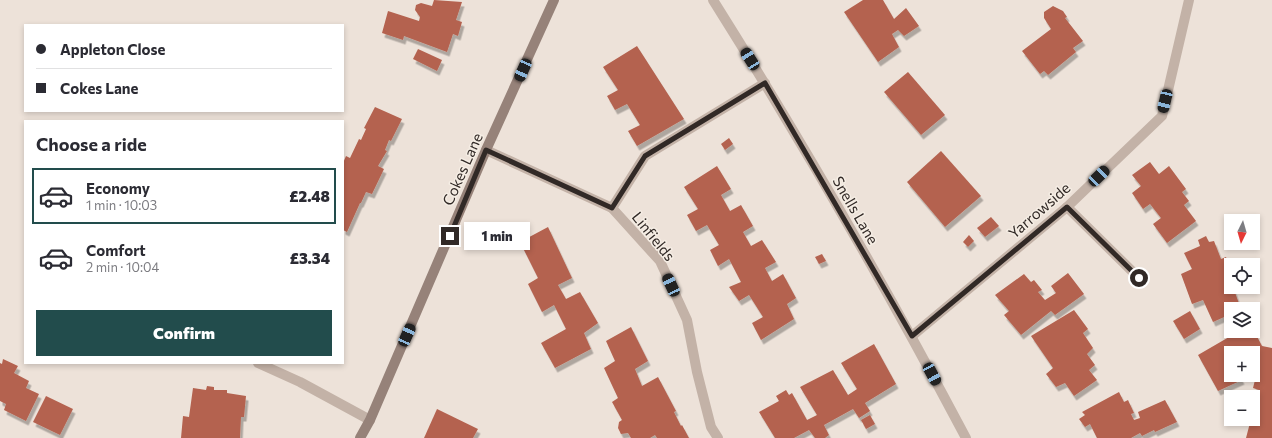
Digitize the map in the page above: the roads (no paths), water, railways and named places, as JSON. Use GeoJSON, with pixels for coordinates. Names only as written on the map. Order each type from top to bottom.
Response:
{"type":"FeatureCollection","features":[{"type":"Feature","properties":{"kind":"main road","name":"Cokes Lane"},"geometry":{"type":"LineString","coordinates":[[360,438],[370,420],[486,150],[554,0]]}},
{"type":"Feature","properties":{"kind":"street","name":"Snells Lane"},"geometry":{"type":"LineString","coordinates":[[713,0],[765,83],[912,336],[966,438]]}},
{"type":"Feature","properties":{"kind":"street","name":"Yarrowside"},"geometry":{"type":"LineString","coordinates":[[912,336],[1067,207],[1162,116],[1189,0]]}},
{"type":"Feature","properties":{"kind":"street"},"geometry":{"type":"LineString","coordinates":[[612,208],[645,156],[765,83]]}},
{"type":"Feature","properties":{"kind":"street","name":"Linfields"},"geometry":{"type":"LineString","coordinates":[[486,150],[612,208],[660,261],[687,320],[697,372],[711,427],[718,438]]}},
{"type":"Feature","properties":{"kind":"street"},"geometry":{"type":"LineString","coordinates":[[1067,207],[1139,278]]}},
{"type":"Feature","properties":{"kind":"street"},"geometry":{"type":"LineString","coordinates":[[260,364],[300,382],[370,420]]}}]}
